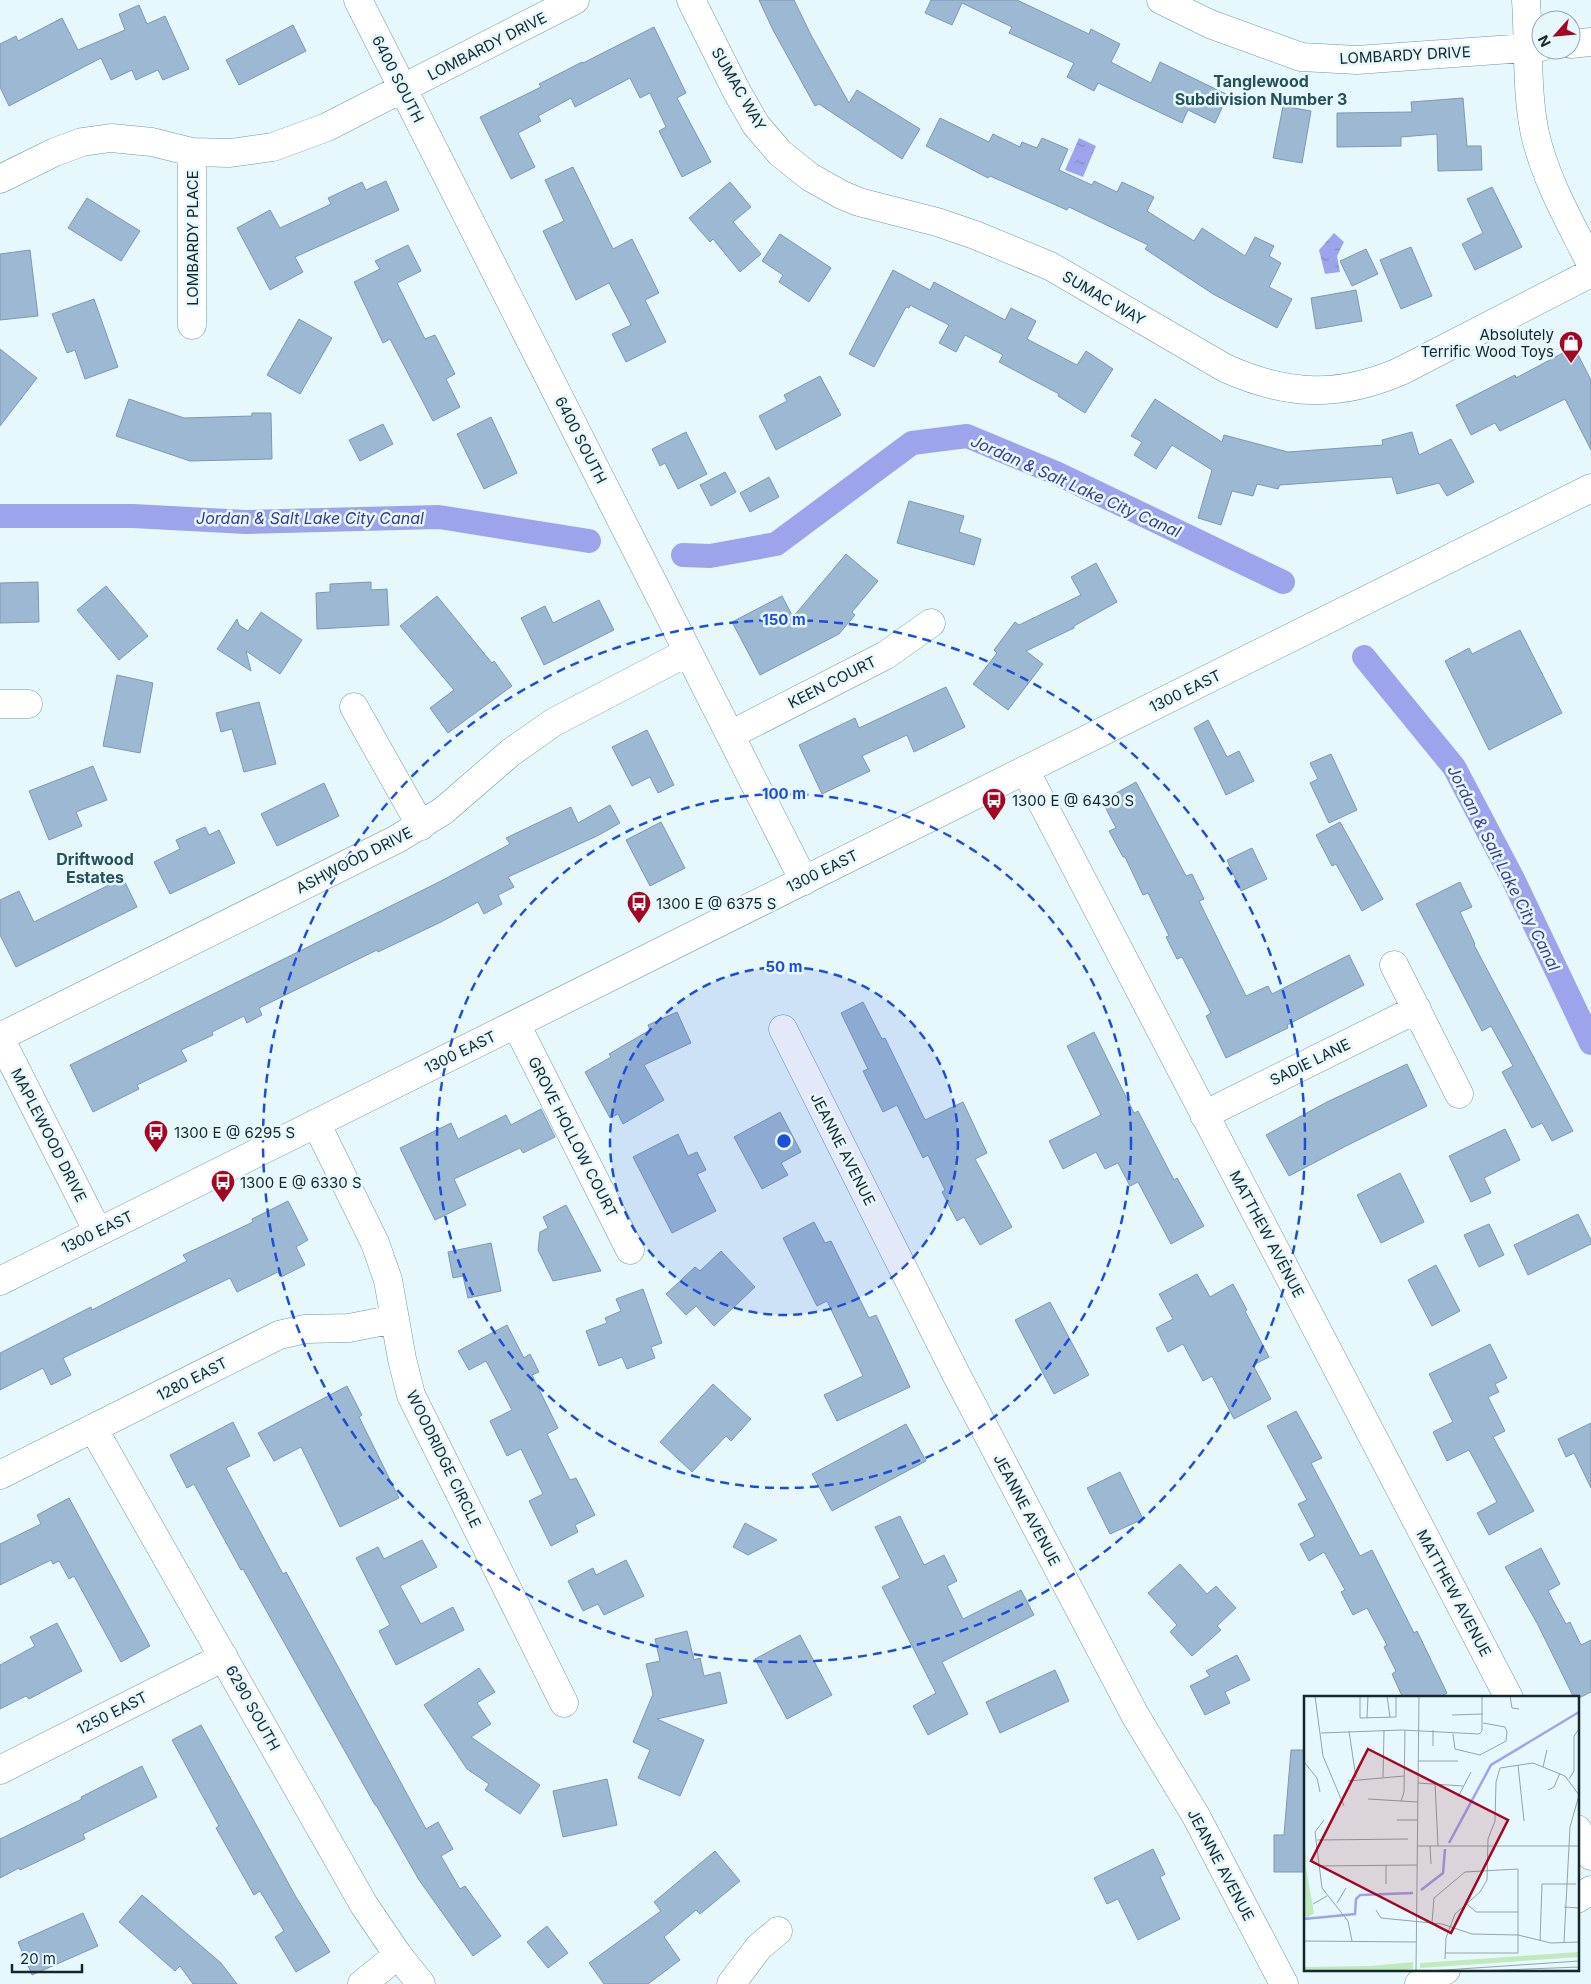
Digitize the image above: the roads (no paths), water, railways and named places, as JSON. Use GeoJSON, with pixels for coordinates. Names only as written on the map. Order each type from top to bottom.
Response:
{"type":"FeatureCollection","features":[{"type":"Feature","properties":{"kind":"street","name":"6400 SOUTH"},"geometry":{"type":"LineString","coordinates":[[358,0],[804,881]]}},
{"type":"Feature","properties":{"kind":"street","name":"LOMBARDY DRIVE"},"geometry":{"type":"LineString","coordinates":[[0,179],[55,152],[82,142],[111,138],[152,142],[192,152],[230,153],[273,146],[327,127],[575,0]]}},
{"type":"Feature","properties":{"kind":"street","name":"SUMAC WAY"},"geometry":{"type":"LineString","coordinates":[[690,0],[756,125],[780,153],[810,177],[859,202],[944,225],[1013,249],[1050,266],[1225,368],[1271,386],[1319,391],[1361,385],[1382,379],[1591,273]]}},
{"type":"Feature","properties":{"kind":"street"},"geometry":{"type":"LineString","coordinates":[[1526,0],[1531,27]]}},
{"type":"Feature","properties":{"kind":"street","name":"LOMBARDY DRIVE"},"geometry":{"type":"LineString","coordinates":[[1169,2],[1210,24],[1301,57],[1357,60],[1531,48]]}},
{"type":"Feature","properties":{"kind":"street"},"geometry":{"type":"LineString","coordinates":[[1534,60],[1532,113],[1539,150],[1550,183],[1591,264]]}},
{"type":"Feature","properties":{"kind":"street","name":"LOMBARDY PLACE"},"geometry":{"type":"LineString","coordinates":[[192,152],[192,325]]}},
{"type":"Feature","properties":{"kind":"street","name":"1300 EAST"},"geometry":{"type":"LineString","coordinates":[[0,1281],[1591,488]]}},
{"type":"Feature","properties":{"kind":"street","name":"KEEN COURT"},"geometry":{"type":"LineString","coordinates":[[730,735],[886,655],[931,624]]}},
{"type":"Feature","properties":{"kind":"street","name":"ASHWOOD DRIVE"},"geometry":{"type":"LineString","coordinates":[[0,1038],[397,839],[443,811],[510,753],[554,722],[688,652]]}},
{"type":"Feature","properties":{"kind":"street"},"geometry":{"type":"LineString","coordinates":[[0,704],[28,704]]}},
{"type":"Feature","properties":{"kind":"street"},"geometry":{"type":"LineString","coordinates":[[354,707],[420,826]]}},
{"type":"Feature","properties":{"kind":"street","name":"MATTHEW AVENUE"},"geometry":{"type":"LineString","coordinates":[[1025,770],[1508,1696]]}},
{"type":"Feature","properties":{"kind":"street"},"geometry":{"type":"LineString","coordinates":[[1394,965],[1459,1094]]}},
{"type":"Feature","properties":{"kind":"street","name":"SADIE LANE"},"geometry":{"type":"LineString","coordinates":[[1204,1115],[1417,1009]]}},
{"type":"Feature","properties":{"kind":"street","name":"GROVE HOLLOW COURT"},"geometry":{"type":"LineString","coordinates":[[516,1024],[630,1250]]}},
{"type":"Feature","properties":{"kind":"street","name":"JEANNE AVENUE"},"geometry":{"type":"LineString","coordinates":[[783,1029],[956,1374],[1135,1716],[1196,1816],[1284,1984]]}},
{"type":"Feature","properties":{"kind":"street","name":"MAPLEWOOD DRIVE"},"geometry":{"type":"LineString","coordinates":[[0,1038],[98,1232]]}},
{"type":"Feature","properties":{"kind":"street","name":"WOODRIDGE CIRCLE"},"geometry":{"type":"LineString","coordinates":[[316,1123],[375,1243],[388,1280],[406,1378],[415,1403],[564,1703]]}},
{"type":"Feature","properties":{"kind":"street","name":"1280 EAST"},"geometry":{"type":"LineString","coordinates":[[0,1474],[280,1336],[305,1329],[349,1328],[395,1319]]}},
{"type":"Feature","properties":{"kind":"street","name":"6290 SOUTH"},"geometry":{"type":"LineString","coordinates":[[93,1428],[364,1905],[421,1984]]}},
{"type":"Feature","properties":{"kind":"street","name":"1250 EAST"},"geometry":{"type":"LineString","coordinates":[[0,1770],[224,1657]]}},
{"type":"Feature","properties":{"kind":"street"},"geometry":{"type":"LineString","coordinates":[[1578,1831],[1591,1856]]}},
{"type":"Feature","properties":{"kind":"street"},"geometry":{"type":"LineString","coordinates":[[1578,1898],[1591,1890]]}},
{"type":"Feature","properties":{"kind":"street"},"geometry":{"type":"LineString","coordinates":[[731,1984],[759,1947],[778,1931]]}},
{"type":"Feature","properties":{"kind":"street"},"geometry":{"type":"LineString","coordinates":[[362,1984],[398,1954]]}},
{"type":"Feature","properties":{"kind":"street"},"geometry":{"type":"LineString","coordinates":[[1419,1984],[1442,1972]]}},
{"type":"Feature","properties":{"kind":"water"},"geometry":{"type":"Polygon","coordinates":[[[1079,138],[1096,146],[1083,177],[1065,170],[1079,138]]]}},
{"type":"Feature","properties":{"kind":"water"},"geometry":{"type":"Polygon","coordinates":[[[1334,233],[1344,242],[1337,256],[1340,272],[1325,274],[1319,250],[1334,233]]]}},
{"type":"Feature","properties":{"kind":"waterway","name":"Jordan & Salt Lake City Canal"},"geometry":{"type":"LineString","coordinates":[[683,555],[710,556],[776,544],[912,443],[967,436],[1056,473],[1283,582]]}},
{"type":"Feature","properties":{"kind":"waterway","name":"Jordan & Salt Lake City Canal"},"geometry":{"type":"LineString","coordinates":[[0,516],[133,516],[246,522],[439,517],[589,541]]}},
{"type":"Feature","properties":{"kind":"waterway","name":"Jordan & Salt Lake City Canal"},"geometry":{"type":"LineString","coordinates":[[1364,657],[1454,767],[1513,879],[1591,1043]]}},
{"type":"Feature","properties":{"kind":"place","name":"Absolutely Terrific Wood Toys"},"geometry":{"type":"Point","coordinates":[1571,364]}},
{"type":"Feature","properties":{"kind":"place","name":"1300 E @ 6430 S"},"geometry":{"type":"Point","coordinates":[994,821]}},
{"type":"Feature","properties":{"kind":"place","name":"1300 E @ 6375 S"},"geometry":{"type":"Point","coordinates":[639,924]}},
{"type":"Feature","properties":{"kind":"place","name":"1300 E @ 6295 S"},"geometry":{"type":"Point","coordinates":[156,1153]}},
{"type":"Feature","properties":{"kind":"place","name":"1300 E @ 6330 S"},"geometry":{"type":"Point","coordinates":[223,1203]}},
{"type":"Feature","properties":{"kind":"district","name":"Tanglewood Subdivision Number 3"},"geometry":{"type":"Point","coordinates":[1261,90]}},
{"type":"Feature","properties":{"kind":"district","name":"Driftwood Estates"},"geometry":{"type":"Point","coordinates":[95,868]}}]}
